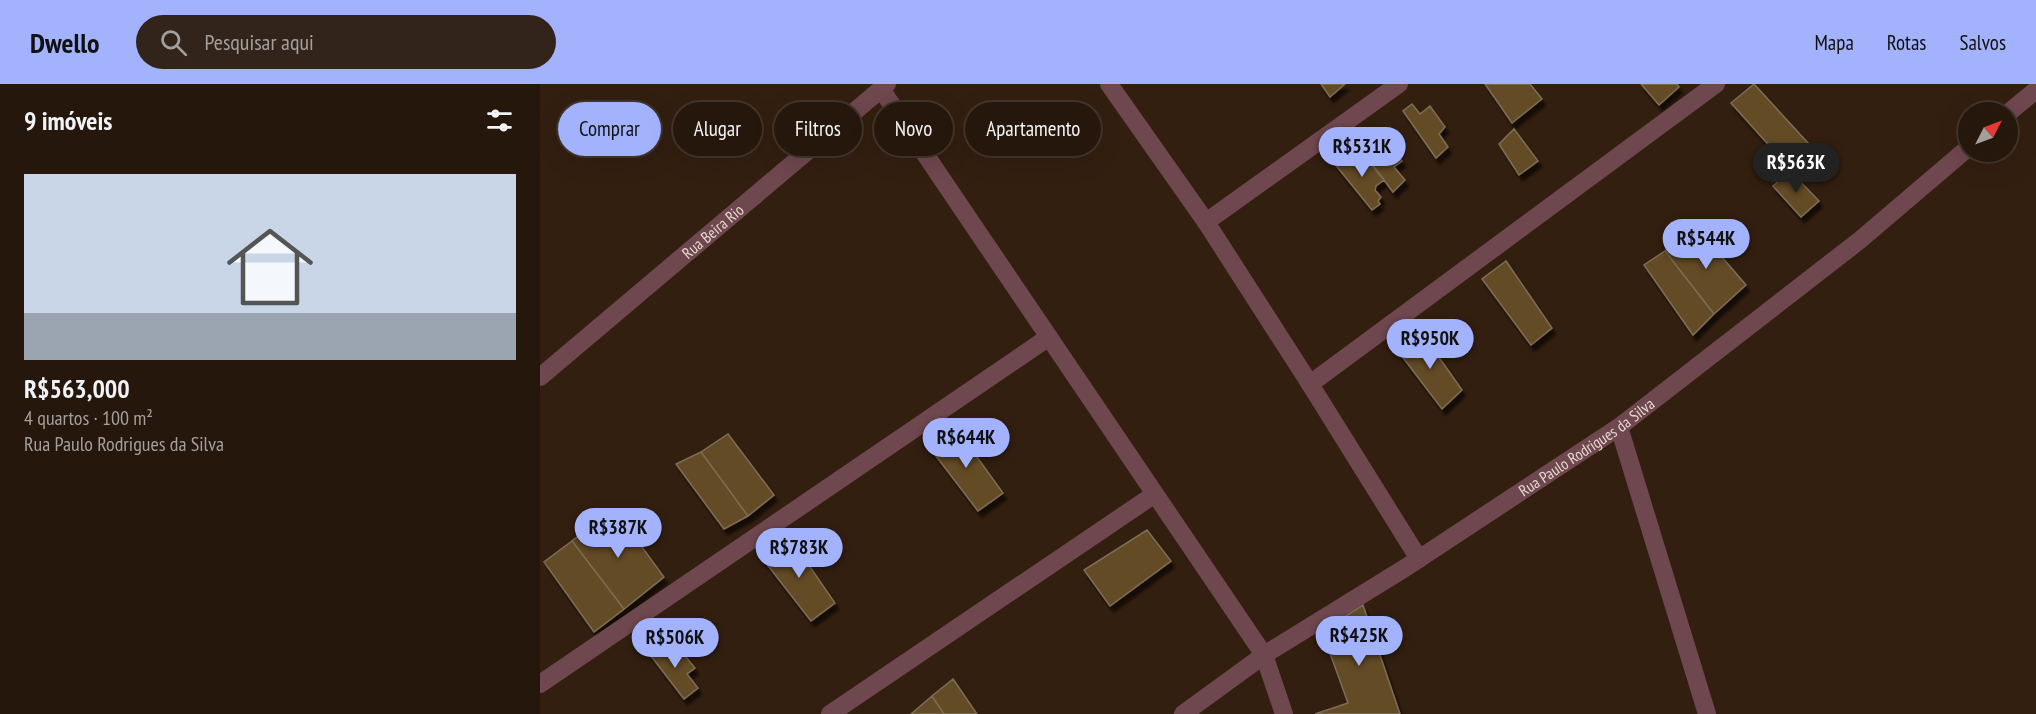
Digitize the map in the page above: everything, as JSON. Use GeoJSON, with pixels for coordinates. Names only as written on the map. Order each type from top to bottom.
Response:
{"type":"FeatureCollection","features":[{"type":"Feature","properties":{"kind":"street"},"geometry":{"type":"LineString","coordinates":[[1109,84],[1206,222],[1419,559]]}},
{"type":"Feature","properties":{"kind":"street"},"geometry":{"type":"LineString","coordinates":[[1206,222],[1399,84]]}},
{"type":"Feature","properties":{"kind":"street"},"geometry":{"type":"LineString","coordinates":[[1310,384],[1716,84]]}},
{"type":"Feature","properties":{"kind":"street"},"geometry":{"type":"LineString","coordinates":[[884,86],[1049,338],[1264,655],[1284,714]]}},
{"type":"Feature","properties":{"kind":"street","name":"Rua Beira Rio"},"geometry":{"type":"LineString","coordinates":[[540,377],[884,86]]}},
{"type":"Feature","properties":{"kind":"street"},"geometry":{"type":"LineString","coordinates":[[2018,105],[2036,90]]}},
{"type":"Feature","properties":{"kind":"street","name":"Rua Paulo Rodrigues da Silva"},"geometry":{"type":"LineString","coordinates":[[1183,714],[1264,655],[1419,559],[1619,427],[1860,240],[1958,157]]}},
{"type":"Feature","properties":{"kind":"street"},"geometry":{"type":"LineString","coordinates":[[540,684],[1049,338]]}},
{"type":"Feature","properties":{"kind":"street"},"geometry":{"type":"LineString","coordinates":[[1619,427],[1707,714]]}},
{"type":"Feature","properties":{"kind":"street"},"geometry":{"type":"LineString","coordinates":[[830,714],[1155,494]]}},
{"type":"Feature","properties":{"kind":"building"},"geometry":{"type":"Polygon","coordinates":[[[1321,84],[1345,84],[1330,97],[1321,84]]]}},
{"type":"Feature","properties":{"kind":"building"},"geometry":{"type":"Polygon","coordinates":[[[1485,84],[1530,84],[1542,99],[1512,123],[1485,84]]]}},
{"type":"Feature","properties":{"kind":"building"},"geometry":{"type":"Polygon","coordinates":[[[1641,84],[1677,84],[1679,87],[1659,105],[1641,84]]]}},
{"type":"Feature","properties":{"kind":"building"},"geometry":{"type":"Polygon","coordinates":[[[1754,84],[1808,143],[1784,162],[1731,103],[1754,84]]]}},
{"type":"Feature","properties":{"kind":"building"},"geometry":{"type":"Polygon","coordinates":[[[1412,104],[1420,114],[1430,106],[1445,127],[1439,134],[1448,147],[1436,158],[1403,111],[1412,104]]]}},
{"type":"Feature","properties":{"kind":"building"},"geometry":{"type":"Polygon","coordinates":[[[1514,129],[1538,161],[1519,175],[1499,144],[1514,129]]]}},
{"type":"Feature","properties":{"kind":"building"},"geometry":{"type":"Polygon","coordinates":[[[1385,139],[1402,161],[1394,167],[1405,180],[1393,192],[1357,144],[1359,141],[1369,140],[1374,147],[1385,139]]]}},
{"type":"Feature","properties":{"kind":"building"},"geometry":{"type":"Polygon","coordinates":[[[1346,153],[1353,161],[1363,155],[1384,180],[1376,186],[1375,190],[1381,197],[1378,201],[1380,204],[1372,210],[1334,163],[1346,153]]]}},
{"type":"Feature","properties":{"kind":"building"},"geometry":{"type":"Polygon","coordinates":[[[1790,171],[1819,201],[1801,217],[1773,186],[1790,171]]]}},
{"type":"Feature","properties":{"kind":"building"},"geometry":{"type":"Polygon","coordinates":[[[1696,227],[1746,285],[1714,314],[1665,251],[1696,227]]]}},
{"type":"Feature","properties":{"kind":"building"},"geometry":{"type":"Polygon","coordinates":[[[1665,251],[1714,314],[1693,335],[1644,265],[1665,251]]]}},
{"type":"Feature","properties":{"kind":"building"},"geometry":{"type":"Polygon","coordinates":[[[1506,261],[1552,328],[1531,345],[1482,279],[1506,261]]]}},
{"type":"Feature","properties":{"kind":"building"},"geometry":{"type":"Polygon","coordinates":[[[1421,332],[1462,390],[1442,409],[1398,351],[1421,332]]]}},
{"type":"Feature","properties":{"kind":"building"},"geometry":{"type":"Polygon","coordinates":[[[956,428],[1003,493],[978,511],[929,447],[956,428]]]}},
{"type":"Feature","properties":{"kind":"building"},"geometry":{"type":"Polygon","coordinates":[[[728,434],[774,495],[748,516],[701,452],[728,434]]]}},
{"type":"Feature","properties":{"kind":"building"},"geometry":{"type":"Polygon","coordinates":[[[701,452],[748,516],[724,529],[676,464],[701,452]]]}},
{"type":"Feature","properties":{"kind":"building"},"geometry":{"type":"Polygon","coordinates":[[[614,509],[664,577],[624,609],[572,541],[614,509]]]}},
{"type":"Feature","properties":{"kind":"building"},"geometry":{"type":"Polygon","coordinates":[[[1147,530],[1171,561],[1110,606],[1084,570],[1147,530]]]}},
{"type":"Feature","properties":{"kind":"building"},"geometry":{"type":"Polygon","coordinates":[[[790,538],[835,603],[811,621],[762,558],[790,538]]]}},
{"type":"Feature","properties":{"kind":"building"},"geometry":{"type":"Polygon","coordinates":[[[572,541],[624,609],[594,632],[544,562],[572,541]]]}},
{"type":"Feature","properties":{"kind":"building"},"geometry":{"type":"Polygon","coordinates":[[[1363,605],[1400,714],[1315,714],[1348,703],[1322,631],[1363,605]]]}},
{"type":"Feature","properties":{"kind":"building"},"geometry":{"type":"Polygon","coordinates":[[[659,643],[668,653],[677,646],[695,668],[687,674],[698,688],[684,699],[648,652],[659,643]]]}},
{"type":"Feature","properties":{"kind":"building"},"geometry":{"type":"Polygon","coordinates":[[[953,679],[977,714],[944,714],[932,696],[953,679]]]}},
{"type":"Feature","properties":{"kind":"building"},"geometry":{"type":"Polygon","coordinates":[[[932,696],[944,714],[911,714],[932,696]]]}}]}
